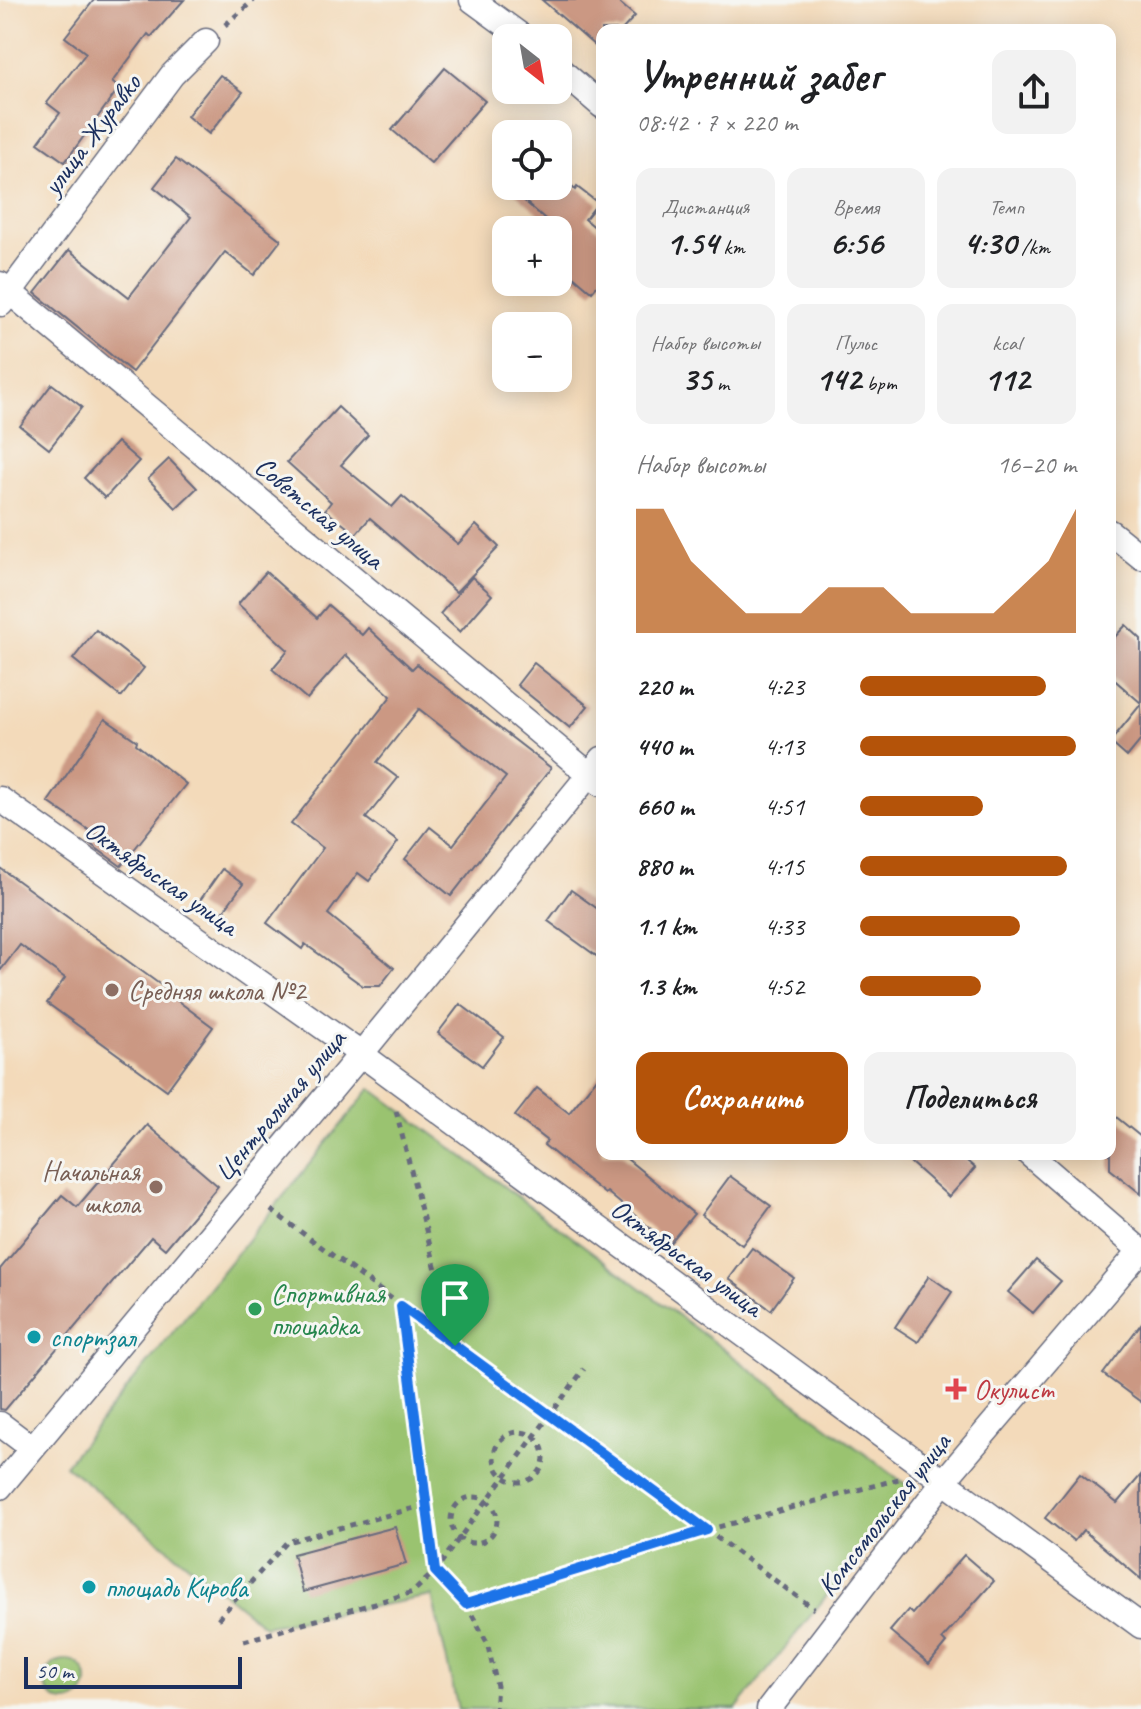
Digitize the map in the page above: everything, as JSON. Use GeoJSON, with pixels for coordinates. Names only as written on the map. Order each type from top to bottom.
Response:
{"type":"FeatureCollection","features":[{"type":"Feature","properties":{"kind":"street"},"geometry":{"type":"LineString","coordinates":[[478,2],[506,24]]}},
{"type":"Feature","properties":{"kind":"street","name":"улица Журавко"},"geometry":{"type":"LineString","coordinates":[[3,294],[172,75],[206,41]]}},
{"type":"Feature","properties":{"kind":"street"},"geometry":{"type":"LineString","coordinates":[[572,80],[596,101]]}},
{"type":"Feature","properties":{"kind":"street","name":"Советская улица"},"geometry":{"type":"LineString","coordinates":[[3,294],[596,771]]}},
{"type":"Feature","properties":{"kind":"street"},"geometry":{"type":"LineString","coordinates":[[1116,537],[1141,557]]}},
{"type":"Feature","properties":{"kind":"street","name":"Центральная улица"},"geometry":{"type":"LineString","coordinates":[[0,1487],[596,775]]}},
{"type":"Feature","properties":{"kind":"street","name":"Октябрьская улица"},"geometry":{"type":"LineString","coordinates":[[0,799],[361,1054],[1141,1626]]}},
{"type":"Feature","properties":{"kind":"street"},"geometry":{"type":"LineString","coordinates":[[1036,1160],[1141,1251]]}},
{"type":"Feature","properties":{"kind":"street","name":"Комсомольская улица"},"geometry":{"type":"LineString","coordinates":[[769,1709],[943,1482],[1141,1251]]}},
{"type":"Feature","properties":{"kind":"street"},"geometry":{"type":"LineString","coordinates":[[0,1424],[32,1448]]}},
{"type":"Feature","properties":{"kind":"path"},"geometry":{"type":"LineString","coordinates":[[206,41],[254,0]]}},
{"type":"Feature","properties":{"kind":"path"},"geometry":{"type":"LineString","coordinates":[[395,1106],[455,1346]]}},
{"type":"Feature","properties":{"kind":"path"},"geometry":{"type":"LineString","coordinates":[[271,1210],[815,1610]]}},
{"type":"Feature","properties":{"kind":"path"},"geometry":{"type":"LineString","coordinates":[[401,1306],[435,1571],[466,1604],[487,1642],[497,1686],[495,1709]]}},
{"type":"Feature","properties":{"kind":"path"},"geometry":{"type":"LineString","coordinates":[[244,1641],[413,1592],[435,1571],[584,1369]]}},
{"type":"Feature","properties":{"kind":"path"},"geometry":{"type":"LineString","coordinates":[[522,1432],[533,1436],[543,1452],[539,1471],[522,1482],[503,1477],[496,1468],[494,1458],[502,1438],[522,1432]]}},
{"type":"Feature","properties":{"kind":"path"},"geometry":{"type":"LineString","coordinates":[[466,1604],[707,1530],[899,1479]]}},
{"type":"Feature","properties":{"kind":"path"},"geometry":{"type":"LineString","coordinates":[[469,1498],[486,1500],[497,1516],[493,1534],[477,1544],[459,1538],[451,1523],[455,1507],[469,1498]]}},
{"type":"Feature","properties":{"kind":"path"},"geometry":{"type":"LineString","coordinates":[[218,1619],[287,1542],[426,1505]]}},
{"type":"Feature","properties":{"kind":"green space"},"geometry":{"type":"Polygon","coordinates":[[[371,1088],[912,1489],[736,1709],[458,1709],[432,1596],[264,1626],[65,1465],[371,1088]]]}},
{"type":"Feature","properties":{"kind":"green space"},"geometry":{"type":"Polygon","coordinates":[[[66,1660],[81,1666],[87,1681],[81,1696],[66,1702],[51,1696],[45,1681],[51,1666],[66,1660]]]}},
{"type":"Feature","properties":{"kind":"building"},"geometry":{"type":"Polygon","coordinates":[[[94,0],[184,0],[151,37],[148,34],[112,82],[119,88],[65,162],[38,143],[60,113],[47,103],[86,53],[65,37],[94,0]]]}},
{"type":"Feature","properties":{"kind":"building"},"geometry":{"type":"Polygon","coordinates":[[[542,0],[616,0],[635,16],[628,24],[596,24],[596,47],[542,0]]]}},
{"type":"Feature","properties":{"kind":"building"},"geometry":{"type":"Polygon","coordinates":[[[445,68],[485,101],[431,163],[392,130],[445,68]]]}},
{"type":"Feature","properties":{"kind":"building"},"geometry":{"type":"Polygon","coordinates":[[[220,75],[243,92],[209,134],[187,116],[220,75]]]}},
{"type":"Feature","properties":{"kind":"building"},"geometry":{"type":"Polygon","coordinates":[[[176,159],[281,240],[254,275],[225,252],[132,372],[35,293],[69,250],[129,297],[191,217],[154,187],[176,159]]]}},
{"type":"Feature","properties":{"kind":"building"},"geometry":{"type":"Polygon","coordinates":[[[572,187],[575,190],[577,187],[596,201],[585,219],[596,228],[596,287],[592,292],[572,275],[572,216],[542,216],[523,200],[572,200],[572,187]]]}},
{"type":"Feature","properties":{"kind":"building"},"geometry":{"type":"Polygon","coordinates":[[[52,384],[82,407],[49,449],[20,426],[52,384]]]}},
{"type":"Feature","properties":{"kind":"building"},"geometry":{"type":"Polygon","coordinates":[[[338,407],[368,435],[341,465],[392,507],[402,496],[458,544],[476,525],[499,547],[456,592],[370,518],[356,534],[325,510],[331,502],[287,462],[338,407]]]}},
{"type":"Feature","properties":{"kind":"building"},"geometry":{"type":"Polygon","coordinates":[[[117,442],[139,461],[105,498],[84,478],[117,442]]]}},
{"type":"Feature","properties":{"kind":"building"},"geometry":{"type":"Polygon","coordinates":[[[169,459],[197,488],[176,508],[148,479],[169,459]]]}},
{"type":"Feature","properties":{"kind":"building"},"geometry":{"type":"Polygon","coordinates":[[[266,572],[317,618],[328,605],[362,635],[368,628],[412,669],[417,664],[551,768],[451,896],[405,859],[430,827],[453,845],[506,777],[419,709],[377,762],[398,778],[366,818],[398,842],[369,881],[358,873],[328,914],[394,968],[380,986],[363,986],[305,944],[302,949],[267,923],[323,848],[291,824],[391,696],[346,655],[307,699],[272,669],[288,650],[238,604],[266,572]]]}},
{"type":"Feature","properties":{"kind":"building"},"geometry":{"type":"Polygon","coordinates":[[[472,577],[492,595],[460,632],[440,614],[472,577]]]}},
{"type":"Feature","properties":{"kind":"building"},"geometry":{"type":"Polygon","coordinates":[[[1126,625],[1141,639],[1141,703],[1116,681],[1116,636],[1126,625]]]}},
{"type":"Feature","properties":{"kind":"building"},"geometry":{"type":"Polygon","coordinates":[[[96,630],[144,668],[121,697],[73,659],[96,630]]]}},
{"type":"Feature","properties":{"kind":"building"},"geometry":{"type":"Polygon","coordinates":[[[534,663],[588,706],[570,728],[517,685],[534,663]]]}},
{"type":"Feature","properties":{"kind":"building"},"geometry":{"type":"Polygon","coordinates":[[[1141,704],[1141,740],[1127,757],[1116,747],[1116,735],[1141,704]]]}},
{"type":"Feature","properties":{"kind":"building"},"geometry":{"type":"Polygon","coordinates":[[[105,719],[137,741],[136,744],[186,784],[121,866],[89,843],[96,835],[48,802],[105,719]]]}},
{"type":"Feature","properties":{"kind":"building","name":"Средняя школа №2"},"geometry":{"type":"Polygon","coordinates":[[[0,868],[169,991],[167,993],[213,1027],[167,1090],[47,1003],[65,978],[20,945],[0,971],[0,868]]]}},
{"type":"Feature","properties":{"kind":"building"},"geometry":{"type":"Polygon","coordinates":[[[222,869],[243,884],[217,920],[196,906],[222,869]]]}},
{"type":"Feature","properties":{"kind":"building"},"geometry":{"type":"Polygon","coordinates":[[[571,890],[596,908],[596,956],[548,921],[571,890]]]}},
{"type":"Feature","properties":{"kind":"building"},"geometry":{"type":"Polygon","coordinates":[[[460,1004],[504,1037],[482,1066],[438,1033],[460,1004]]]}},
{"type":"Feature","properties":{"kind":"building"},"geometry":{"type":"Polygon","coordinates":[[[596,1079],[596,1160],[628,1160],[694,1214],[669,1244],[544,1145],[547,1141],[515,1116],[537,1088],[569,1113],[596,1079]]]}},
{"type":"Feature","properties":{"kind":"building"},"geometry":{"type":"Polygon","coordinates":[[[1116,1117],[1141,1137],[1141,1194],[1110,1169],[1110,1160],[1116,1160],[1116,1117]]]}},
{"type":"Feature","properties":{"kind":"building"},"geometry":{"type":"Polygon","coordinates":[[[147,1125],[218,1186],[165,1249],[151,1237],[5,1410],[0,1409],[0,1269],[62,1195],[77,1207],[147,1125]]]}},
{"type":"Feature","properties":{"kind":"building"},"geometry":{"type":"Polygon","coordinates":[[[908,1160],[966,1160],[975,1168],[949,1197],[908,1160]]]}},
{"type":"Feature","properties":{"kind":"building"},"geometry":{"type":"Polygon","coordinates":[[[730,1176],[771,1206],[742,1245],[701,1215],[730,1176]]]}},
{"type":"Feature","properties":{"kind":"building"},"geometry":{"type":"Polygon","coordinates":[[[752,1248],[794,1278],[771,1310],[729,1279],[752,1248]]]}},
{"type":"Feature","properties":{"kind":"building"},"geometry":{"type":"Polygon","coordinates":[[[1036,1260],[1061,1281],[1033,1313],[1008,1292],[1036,1260]]]}},
{"type":"Feature","properties":{"kind":"building"},"geometry":{"type":"Polygon","coordinates":[[[929,1276],[952,1292],[918,1342],[895,1327],[929,1276]]]}},
{"type":"Feature","properties":{"kind":"building"},"geometry":{"type":"Polygon","coordinates":[[[1141,1324],[1141,1402],[1103,1374],[1141,1324]]]}},
{"type":"Feature","properties":{"kind":"building"},"geometry":{"type":"Polygon","coordinates":[[[1080,1474],[1117,1503],[1141,1475],[1141,1579],[1083,1530],[1074,1541],[1045,1518],[1080,1474]]]}},
{"type":"Feature","properties":{"kind":"building"},"geometry":{"type":"Polygon","coordinates":[[[395,1527],[406,1564],[303,1592],[293,1554],[395,1527]]]}},
{"type":"Feature","properties":{"kind":"building"},"geometry":{"type":"Polygon","coordinates":[[[964,1555],[994,1581],[942,1639],[946,1643],[929,1664],[890,1631],[908,1610],[912,1614],[964,1555]]]}},
{"type":"Feature","properties":{"kind":"place","name":"Средняя школа №2"},"geometry":{"type":"Point","coordinates":[112,990]}},
{"type":"Feature","properties":{"kind":"place","name":"Начальная школа"},"geometry":{"type":"Point","coordinates":[156,1187]}},
{"type":"Feature","properties":{"kind":"place","name":"Cпортивная площадка"},"geometry":{"type":"Point","coordinates":[255,1309]}},
{"type":"Feature","properties":{"kind":"place","name":"спортзал"},"geometry":{"type":"Point","coordinates":[34,1337]}},
{"type":"Feature","properties":{"kind":"place","name":"Окулист"},"geometry":{"type":"Point","coordinates":[956,1389]}},
{"type":"Feature","properties":{"kind":"place","name":"площадь Кирова"},"geometry":{"type":"Point","coordinates":[89,1587]}},
{"type":"Feature","properties":{"kind":"route"},"geometry":{"type":"LineString","coordinates":[[401,1306],[455,1346],[707,1530],[466,1604],[435,1571],[401,1306]]}}]}
